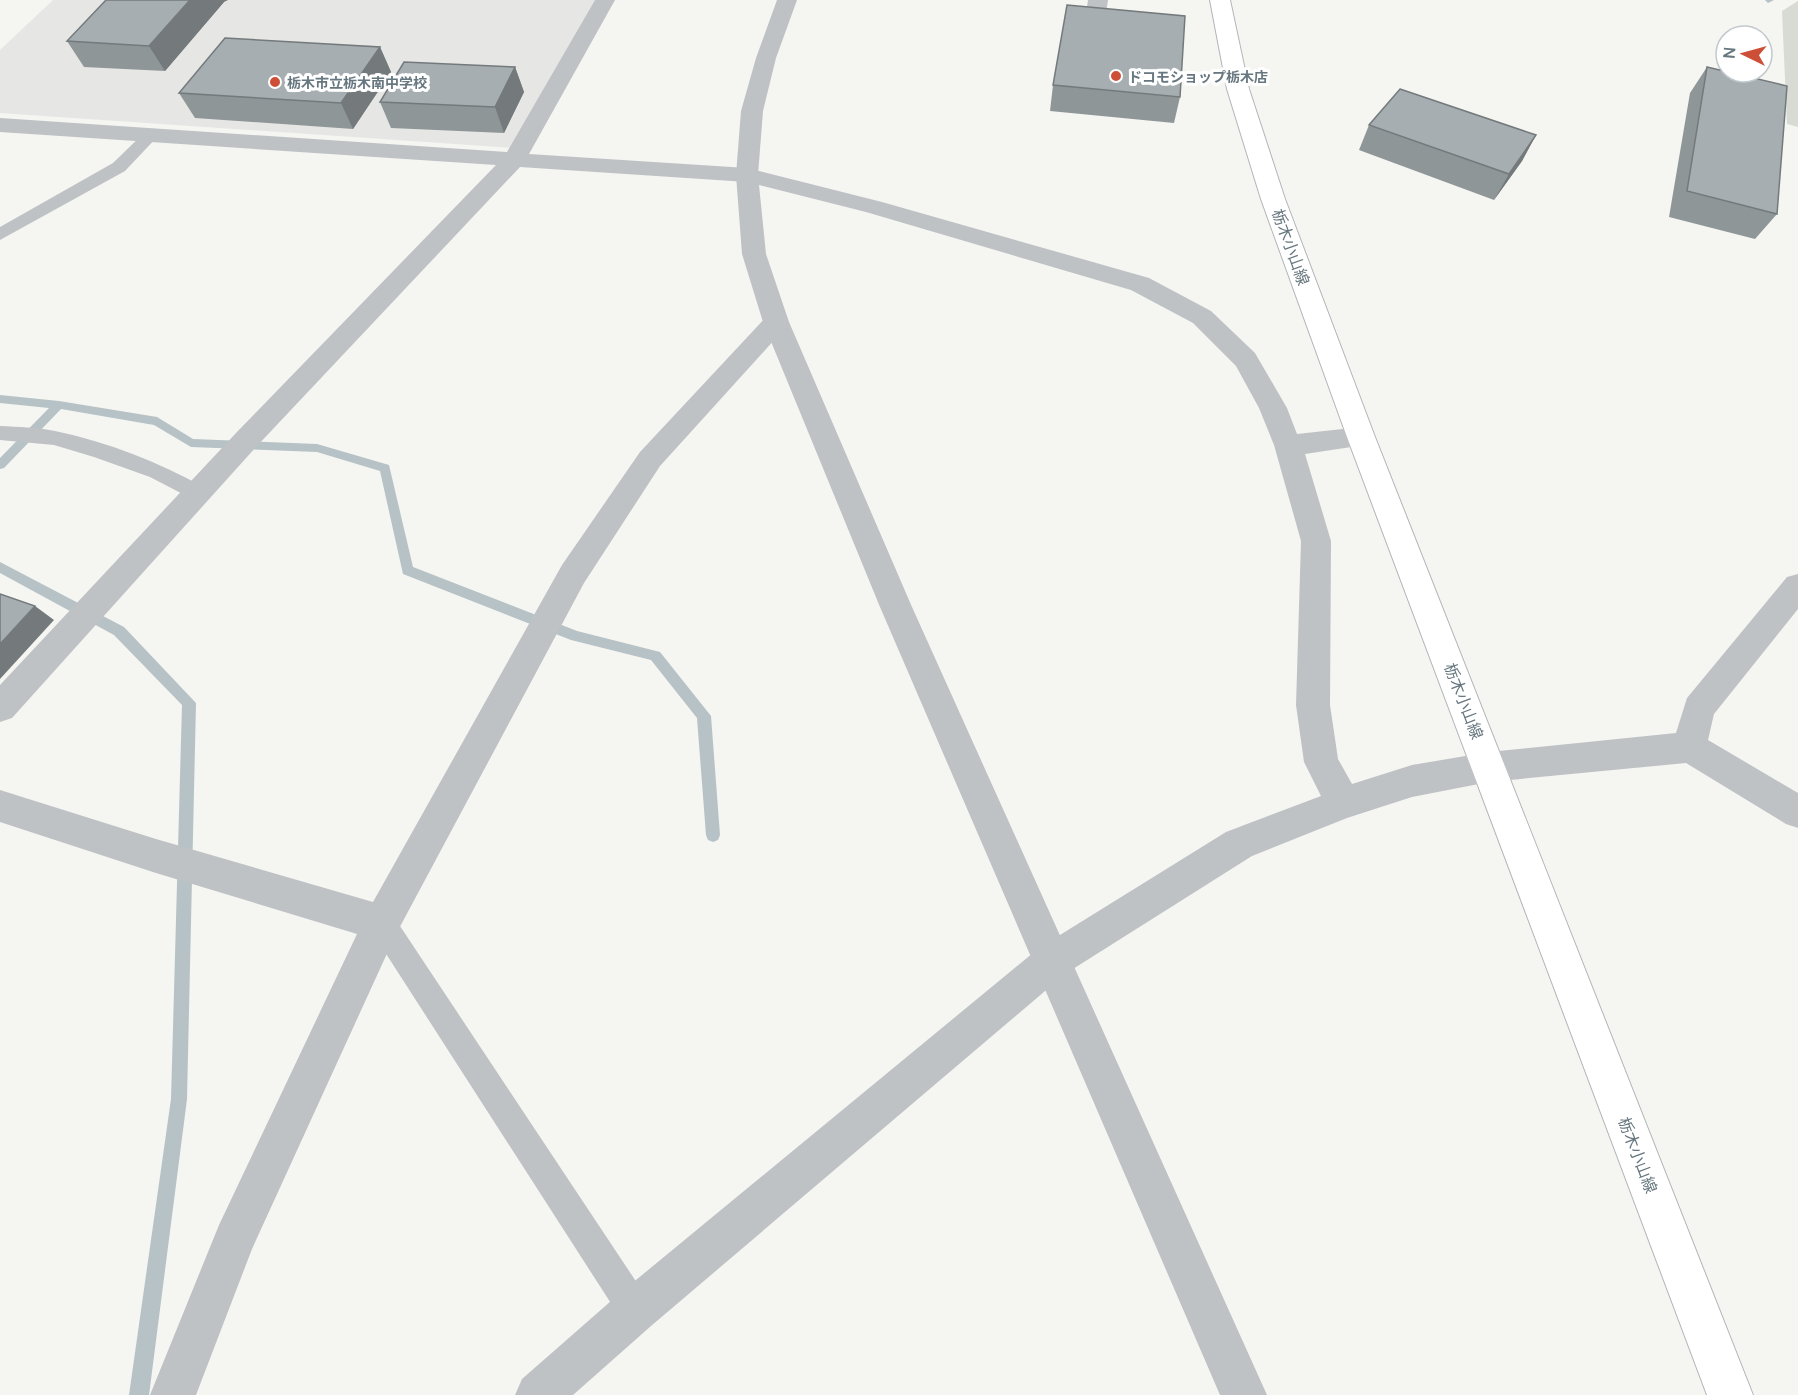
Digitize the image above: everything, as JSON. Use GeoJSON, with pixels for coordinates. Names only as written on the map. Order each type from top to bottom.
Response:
{"type":"FeatureCollection","features":[{"type":"Feature","properties":{"kind":"main road","name":"栃木小山線"},"geometry":{"type":"LineString","coordinates":[[1220,0],[1238,89],[1273,200],[1361,437],[1730,1395]]}},
{"type":"Feature","properties":{"kind":"street"},"geometry":{"type":"LineString","coordinates":[[0,708],[246,440],[513,160],[605,0]]}},
{"type":"Feature","properties":{"kind":"street"},"geometry":{"type":"LineString","coordinates":[[787,0],[766,58],[752,111],[747,175],[754,254],[776,322],[896,608],[1244,1395]]}},
{"type":"Feature","properties":{"kind":"street"},"geometry":{"type":"LineString","coordinates":[[0,125],[747,175],[874,207],[1140,284],[1202,317],[1246,360],[1273,408],[1288,445],[1316,541],[1313,705],[1321,762],[1344,803]]}},
{"type":"Feature","properties":{"kind":"street"},"geometry":{"type":"LineString","coordinates":[[172,1395],[234,1240],[382,923],[573,574],[650,459],[776,322]]}},
{"type":"Feature","properties":{"kind":"street"},"geometry":{"type":"LineString","coordinates":[[1288,445],[1361,437]]}},
{"type":"Feature","properties":{"kind":"street"},"geometry":{"type":"LineString","coordinates":[[1690,747],[1699,708],[1798,586]]}},
{"type":"Feature","properties":{"kind":"street"},"geometry":{"type":"LineString","coordinates":[[538,1395],[635,1310],[1052,961],[1239,844],[1344,803],[1412,781],[1489,767],[1690,747],[1798,812]]}},
{"type":"Feature","properties":{"kind":"street"},"geometry":{"type":"LineString","coordinates":[[0,806],[156,856],[382,923]]}},
{"type":"Feature","properties":{"kind":"lane"},"geometry":{"type":"LineString","coordinates":[[0,234],[119,167],[151,135]]}},
{"type":"Feature","properties":{"kind":"lane"},"geometry":{"type":"LineString","coordinates":[[3,433],[54,438],[157,471],[198,494]]}},
{"type":"Feature","properties":{"kind":"lane"},"geometry":{"type":"LineString","coordinates":[[382,923],[635,1310]]}},
{"type":"Feature","properties":{"kind":"shaded area","name":"栃木市立栃木南中学校"},"geometry":{"type":"Polygon","coordinates":[[[53,0],[595,0],[512,148],[0,113],[0,50],[53,0]]]}},
{"type":"Feature","properties":{"kind":"shaded area"},"geometry":{"type":"Polygon","coordinates":[[[1798,1],[1798,127],[1787,124],[1782,11],[1798,1]]]}},
{"type":"Feature","properties":{"kind":"pier"},"geometry":{"type":"Polygon","coordinates":[[[1782,1279],[1798,1318],[1798,1395],[1677,1395],[1782,1279]]]}},
{"type":"Feature","properties":{"kind":"building"},"geometry":{"type":"Polygon","coordinates":[[[106,0],[190,0],[149,46],[67,41],[106,0]]]}},
{"type":"Feature","properties":{"kind":"building","name":"ドコモショップ栃木店"},"geometry":{"type":"Polygon","coordinates":[[[1067,5],[1185,16],[1180,97],[1053,85],[1067,5]]]}},
{"type":"Feature","properties":{"kind":"building"},"geometry":{"type":"Polygon","coordinates":[[[225,38],[380,47],[341,103],[179,93],[225,38]]]}},
{"type":"Feature","properties":{"kind":"building"},"geometry":{"type":"Polygon","coordinates":[[[404,62],[515,67],[495,107],[380,102],[404,62]]]}},
{"type":"Feature","properties":{"kind":"building"},"geometry":{"type":"Polygon","coordinates":[[[1707,67],[1714,69],[1714,84],[1774,83],[1787,86],[1777,214],[1687,191],[1707,67]]]}},
{"type":"Feature","properties":{"kind":"building"},"geometry":{"type":"Polygon","coordinates":[[[1400,89],[1536,135],[1509,174],[1369,125],[1400,89]]]}},
{"type":"Feature","properties":{"kind":"building"},"geometry":{"type":"Polygon","coordinates":[[[0,594],[35,606],[0,644],[0,594]]]}},
{"type":"Feature","properties":{"kind":"waterway"},"geometry":{"type":"LineString","coordinates":[[0,399],[59,405]]}},
{"type":"Feature","properties":{"kind":"waterway"},"geometry":{"type":"LineString","coordinates":[[0,465],[59,405]]}},
{"type":"Feature","properties":{"kind":"waterway"},"geometry":{"type":"LineString","coordinates":[[59,405],[157,421],[191,443],[317,448],[385,468],[407,570],[576,636],[655,656],[704,716],[713,835]]}},
{"type":"Feature","properties":{"kind":"waterway"},"geometry":{"type":"LineString","coordinates":[[0,567],[119,631],[189,703],[179,1099],[139,1395]]}},
{"type":"Feature","properties":{"kind":"place","name":"ドコモショップ栃木店"},"geometry":{"type":"Point","coordinates":[1116,76]}},
{"type":"Feature","properties":{"kind":"place","name":"栃木市立栃木南中学校"},"geometry":{"type":"Point","coordinates":[275,82]}}]}
